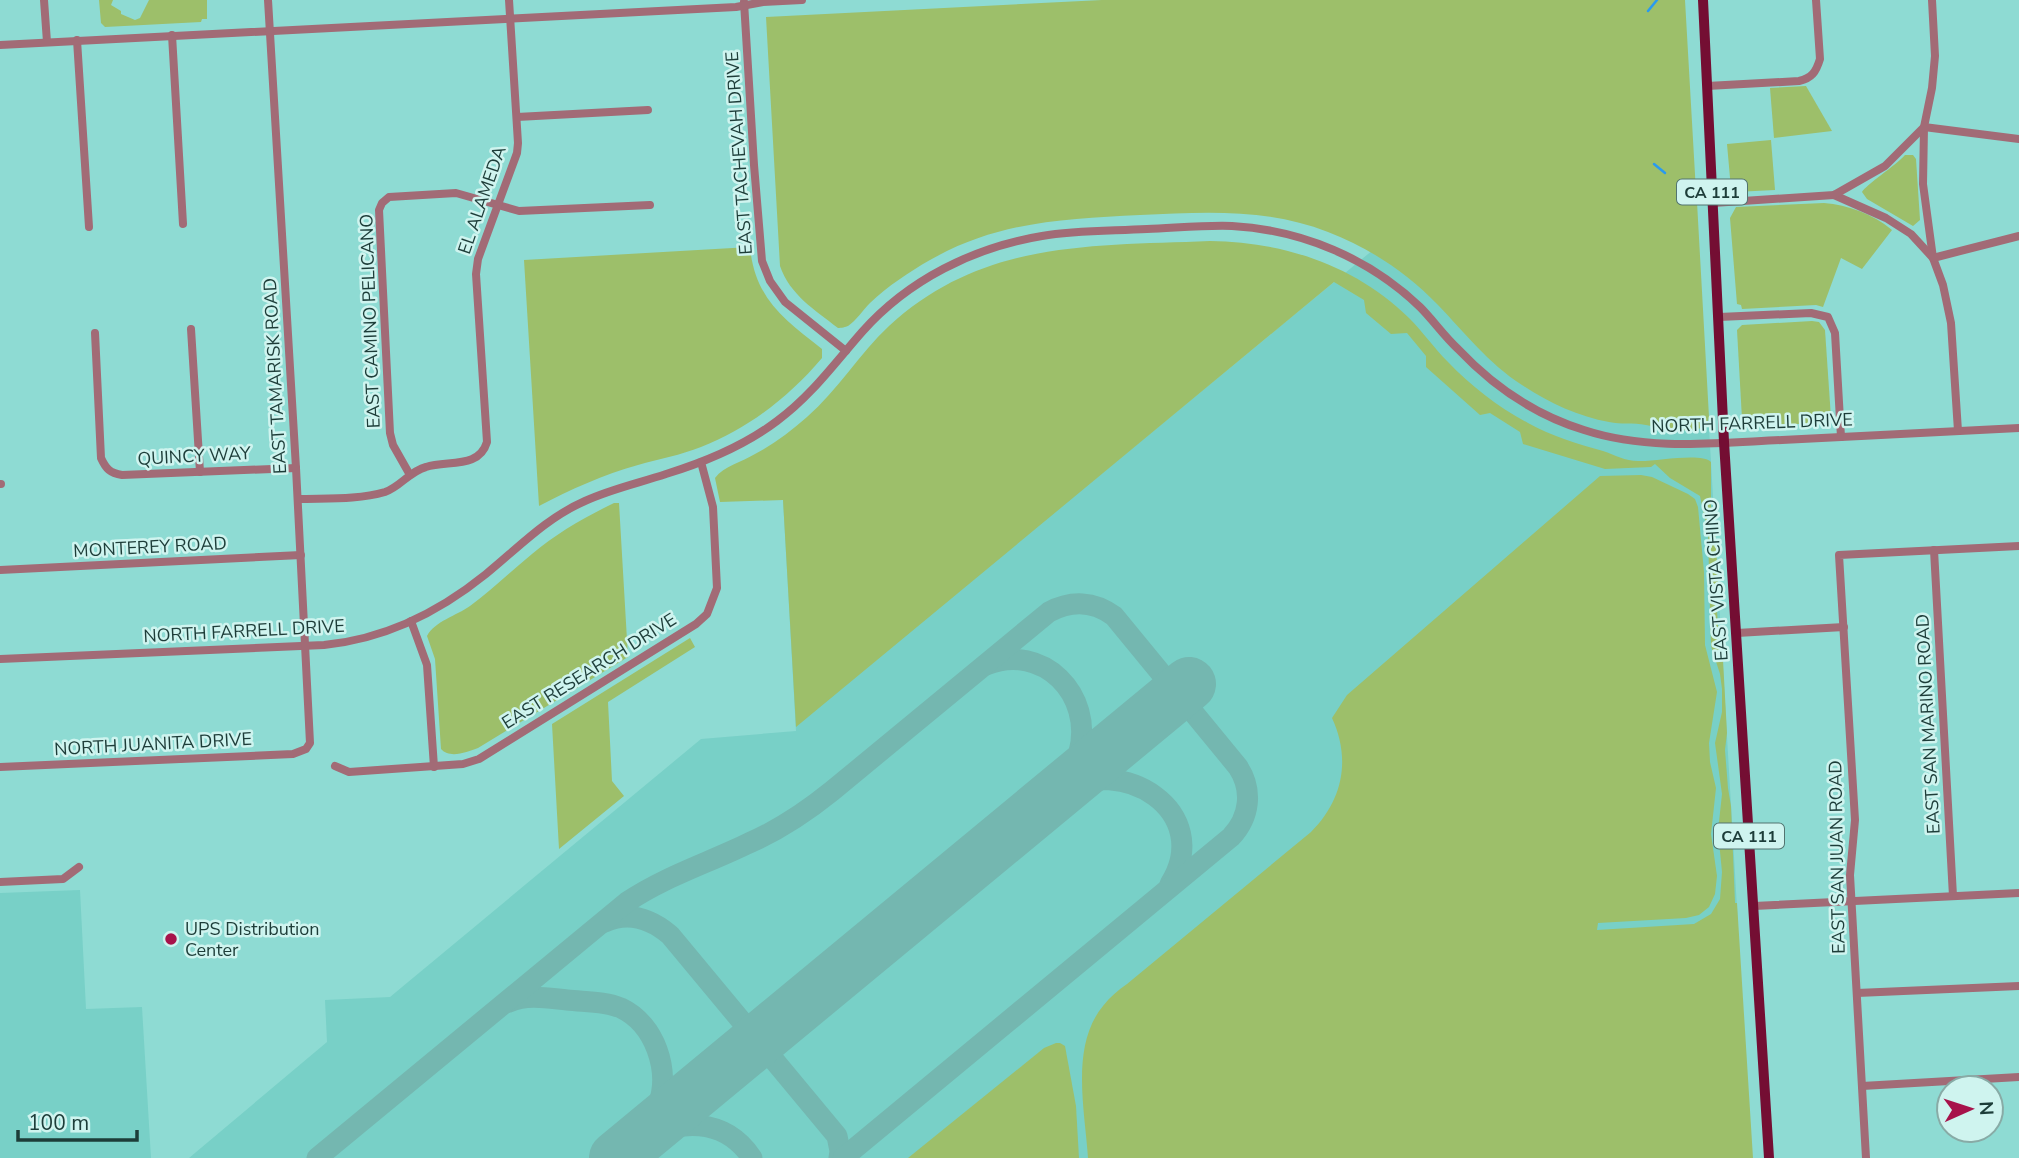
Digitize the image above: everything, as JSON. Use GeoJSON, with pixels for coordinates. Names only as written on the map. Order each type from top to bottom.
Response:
{"type":"FeatureCollection","features":[{"type":"Feature","properties":{"kind":"main road","name":"EAST VISTA CHINO"},"geometry":{"type":"LineString","coordinates":[[1703,0],[1724,442],[1769,1158]]}},
{"type":"Feature","properties":{"kind":"street"},"geometry":{"type":"LineString","coordinates":[[44,0],[47,42]]}},
{"type":"Feature","properties":{"kind":"street","name":"EAST TAMARISK ROAD"},"geometry":{"type":"LineString","coordinates":[[268,0],[311,735],[306,749]]}},
{"type":"Feature","properties":{"kind":"street","name":"EL ALAMEDA"},"geometry":{"type":"LineString","coordinates":[[410,475],[426,467],[479,457],[487,442],[475,274],[497,204],[517,153],[509,0]]}},
{"type":"Feature","properties":{"kind":"street"},"geometry":{"type":"LineString","coordinates":[[0,45],[510,19],[802,0]]}},
{"type":"Feature","properties":{"kind":"street"},"geometry":{"type":"LineString","coordinates":[[1707,86],[1809,78],[1820,59],[1816,0]]}},
{"type":"Feature","properties":{"kind":"street"},"geometry":{"type":"LineString","coordinates":[[1932,0],[1935,56],[1924,127],[1924,199],[1933,258],[1943,285],[1951,323],[1958,431]]}},
{"type":"Feature","properties":{"kind":"street","name":"EAST TACHEVAH DRIVE"},"geometry":{"type":"LineString","coordinates":[[744,3],[762,261],[770,281],[785,302],[846,351]]}},
{"type":"Feature","properties":{"kind":"street"},"geometry":{"type":"LineString","coordinates":[[172,35],[183,224]]}},
{"type":"Feature","properties":{"kind":"street"},"geometry":{"type":"LineString","coordinates":[[77,40],[89,228]]}},
{"type":"Feature","properties":{"kind":"street"},"geometry":{"type":"LineString","coordinates":[[517,117],[648,110]]}},
{"type":"Feature","properties":{"kind":"street"},"geometry":{"type":"LineString","coordinates":[[1924,127],[2019,139]]}},
{"type":"Feature","properties":{"kind":"street"},"geometry":{"type":"LineString","coordinates":[[1713,202],[1834,195],[1885,166],[1924,127]]}},
{"type":"Feature","properties":{"kind":"street","name":"EAST CAMINO PELICANO"},"geometry":{"type":"LineString","coordinates":[[410,475],[393,445],[390,433],[379,210],[389,197],[456,192],[497,204]]}},
{"type":"Feature","properties":{"kind":"street"},"geometry":{"type":"LineString","coordinates":[[1834,195],[1886,218],[1911,234],[1933,258]]}},
{"type":"Feature","properties":{"kind":"street"},"geometry":{"type":"LineString","coordinates":[[497,204],[519,211],[650,205]]}},
{"type":"Feature","properties":{"kind":"street","name":"NORTH FARRELL DRIVE"},"geometry":{"type":"LineString","coordinates":[[0,659],[348,643],[411,621],[441,608],[489,572],[541,527],[583,502],[625,485],[701,462],[752,438],[816,387],[880,314],[908,291],[958,262],[996,246],[1046,235],[1212,226],[1285,233],[1320,244],[1377,273],[1418,305],[1452,344],[1492,382],[1550,417],[1619,440],[1662,444],[2019,428]]}},
{"type":"Feature","properties":{"kind":"street"},"geometry":{"type":"LineString","coordinates":[[1933,258],[2019,236]]}},
{"type":"Feature","properties":{"kind":"street"},"geometry":{"type":"LineString","coordinates":[[1719,317],[1811,313],[1828,317],[1835,332],[1842,437]]}},
{"type":"Feature","properties":{"kind":"street"},"geometry":{"type":"LineString","coordinates":[[191,329],[200,472]]}},
{"type":"Feature","properties":{"kind":"street","name":"QUINCY WAY"},"geometry":{"type":"LineString","coordinates":[[95,333],[101,458],[106,469],[122,475],[296,467]]}},
{"type":"Feature","properties":{"kind":"street","name":"EAST RESEARCH DRIVE"},"geometry":{"type":"LineString","coordinates":[[335,766],[349,772],[463,764],[478,759],[696,624],[707,614],[717,588],[713,507],[701,462]]}},
{"type":"Feature","properties":{"kind":"street"},"geometry":{"type":"LineString","coordinates":[[298,499],[368,495],[388,491],[410,475]]}},
{"type":"Feature","properties":{"kind":"street"},"geometry":{"type":"LineString","coordinates":[[1934,551],[2019,546]]}},
{"type":"Feature","properties":{"kind":"street","name":"EAST SAN JUAN ROAD"},"geometry":{"type":"LineString","coordinates":[[1866,1158],[1850,874],[1855,820],[1839,555],[1934,551]]}},
{"type":"Feature","properties":{"kind":"street","name":"EAST SAN MARINO ROAD"},"geometry":{"type":"LineString","coordinates":[[1934,551],[1953,896]]}},
{"type":"Feature","properties":{"kind":"street","name":"MONTEREY ROAD"},"geometry":{"type":"LineString","coordinates":[[0,570],[301,555]]}},
{"type":"Feature","properties":{"kind":"street"},"geometry":{"type":"LineString","coordinates":[[411,621],[427,665],[433,767]]}},
{"type":"Feature","properties":{"kind":"street"},"geometry":{"type":"LineString","coordinates":[[1737,633],[1844,627]]}},
{"type":"Feature","properties":{"kind":"street","name":"NORTH JUANITA DRIVE"},"geometry":{"type":"LineString","coordinates":[[0,767],[293,754],[306,749]]}},
{"type":"Feature","properties":{"kind":"street"},"geometry":{"type":"LineString","coordinates":[[0,882],[63,879],[79,867]]}},
{"type":"Feature","properties":{"kind":"street"},"geometry":{"type":"LineString","coordinates":[[1754,906],[2019,893]]}},
{"type":"Feature","properties":{"kind":"street"},"geometry":{"type":"LineString","coordinates":[[1857,993],[2019,986]]}},
{"type":"Feature","properties":{"kind":"street"},"geometry":{"type":"LineString","coordinates":[[1862,1086],[2019,1077]]}},
{"type":"Feature","properties":{"kind":"shaded area"},"geometry":{"type":"Polygon","coordinates":[[[99,0],[113,0],[111,5],[121,11],[121,14],[135,20],[140,18],[149,0],[207,0],[207,19],[202,19],[201,22],[105,27],[101,23],[99,0]]]}},
{"type":"Feature","properties":{"kind":"shaded area"},"geometry":{"type":"Polygon","coordinates":[[[1102,0],[1685,0],[1696,192],[1688,193],[1689,202],[1697,202],[1709,417],[1707,425],[1686,430],[1614,423],[1575,413],[1553,403],[1498,367],[1426,293],[1387,262],[1328,232],[1305,224],[1259,215],[1212,213],[1112,216],[1032,224],[981,237],[956,247],[899,280],[870,303],[851,324],[842,328],[838,328],[797,294],[780,266],[766,17],[1102,0]]]}},
{"type":"Feature","properties":{"kind":"shaded area"},"geometry":{"type":"Polygon","coordinates":[[[1684,0],[1738,925],[1323,1158],[189,1158],[327,1042],[325,1000],[390,997],[701,739],[796,731],[783,500],[1089,484],[1419,212],[1684,0]]]}},
{"type":"Feature","properties":{"kind":"shaded area"},"geometry":{"type":"Polygon","coordinates":[[[1806,86],[1832,131],[1774,138],[1770,88],[1806,86]]]}},
{"type":"Feature","properties":{"kind":"shaded area"},"geometry":{"type":"Polygon","coordinates":[[[1771,140],[1775,190],[1735,192],[1731,189],[1727,144],[1771,140]]]}},
{"type":"Feature","properties":{"kind":"shaded area"},"geometry":{"type":"Polygon","coordinates":[[[1905,155],[1913,155],[1916,159],[1920,220],[1913,226],[1867,199],[1862,192],[1905,155]]]}},
{"type":"Feature","properties":{"kind":"shaded area"},"geometry":{"type":"Polygon","coordinates":[[[1824,203],[1860,211],[1892,230],[1862,269],[1841,258],[1823,307],[1816,305],[1742,309],[1741,305],[1737,304],[1730,218],[1736,207],[1824,203]]]}},
{"type":"Feature","properties":{"kind":"shaded area"},"geometry":{"type":"Polygon","coordinates":[[[1238,242],[1291,252],[1317,260],[1366,284],[1409,318],[1443,357],[1476,388],[1506,410],[1546,432],[1629,460],[1698,458],[1711,462],[1711,506],[1715,524],[1718,584],[1716,596],[1727,733],[1725,750],[1731,806],[1753,1158],[1088,1158],[1083,1059],[1086,1040],[1103,1006],[1117,991],[1311,832],[1322,820],[1337,793],[1341,778],[1341,749],[1332,718],[1347,695],[1600,476],[1652,477],[1688,494],[1695,499],[1698,507],[1704,572],[1705,645],[1717,692],[1709,743],[1716,788],[1711,834],[1717,876],[1715,894],[1709,907],[1699,915],[1598,923],[1597,930],[1694,924],[1711,914],[1720,899],[1722,872],[1718,831],[1722,794],[1715,743],[1722,712],[1722,689],[1711,646],[1708,534],[1700,496],[1670,478],[1655,464],[1651,467],[1605,469],[1523,444],[1520,432],[1490,413],[1480,415],[1426,367],[1426,356],[1407,333],[1391,334],[1366,313],[1364,300],[1334,282],[796,727],[783,500],[720,502],[715,478],[723,470],[776,442],[795,427],[829,395],[889,326],[925,298],[962,277],[1000,263],[1081,247],[1238,242]]]}},
{"type":"Feature","properties":{"kind":"shaded area"},"geometry":{"type":"Polygon","coordinates":[[[750,247],[758,281],[765,294],[795,328],[822,349],[822,358],[782,398],[736,431],[693,450],[600,478],[539,506],[524,260],[750,247]]]}},
{"type":"Feature","properties":{"kind":"shaded area"},"geometry":{"type":"Polygon","coordinates":[[[1819,322],[1825,330],[1831,418],[1826,423],[1746,426],[1742,419],[1737,330],[1742,325],[1819,322]]]}},
{"type":"Feature","properties":{"kind":"shaded area"},"geometry":{"type":"Polygon","coordinates":[[[614,503],[619,503],[628,657],[478,748],[459,754],[445,752],[441,749],[435,659],[427,636],[440,623],[478,600],[551,539],[614,503]]]}},
{"type":"Feature","properties":{"kind":"shaded area"},"geometry":{"type":"Polygon","coordinates":[[[690,638],[695,647],[608,702],[612,781],[624,796],[559,849],[552,724],[690,638]]]}},
{"type":"Feature","properties":{"kind":"shaded area"},"geometry":{"type":"Polygon","coordinates":[[[80,890],[86,1009],[142,1007],[151,1158],[0,1158],[0,893],[80,890]]]}},
{"type":"Feature","properties":{"kind":"shaded area"},"geometry":{"type":"Polygon","coordinates":[[[1056,1043],[1065,1046],[1076,1106],[1079,1158],[908,1158],[1044,1048],[1056,1043]]]}},
{"type":"Feature","properties":{"kind":"waterway"},"geometry":{"type":"LineString","coordinates":[[1648,11],[1657,0]]}},
{"type":"Feature","properties":{"kind":"waterway"},"geometry":{"type":"LineString","coordinates":[[1654,164],[1665,173]]}},
{"type":"Feature","properties":{"kind":"taxiway"},"geometry":{"type":"LineString","coordinates":[[317,1158],[627,902],[672,877],[760,838],[802,813],[1049,612],[1074,604],[1098,607],[1114,616],[1238,767],[1247,794],[1246,812],[1242,821],[1231,837],[843,1158]]}},
{"type":"Feature","properties":{"kind":"taxiway"},"geometry":{"type":"LineString","coordinates":[[986,665],[1007,660],[1027,661],[1044,667],[1060,678],[1071,693],[1079,711],[1082,731],[1079,752],[1071,771],[1051,798]]}},
{"type":"Feature","properties":{"kind":"taxiway"},"geometry":{"type":"LineString","coordinates":[[1059,793],[1084,782],[1109,780],[1134,785],[1155,796],[1171,813],[1180,834],[1181,858],[1170,884]]}},
{"type":"Feature","properties":{"kind":"taxiway"},"geometry":{"type":"LineString","coordinates":[[605,922],[623,917],[639,918],[670,935],[837,1136],[839,1158]]}},
{"type":"Feature","properties":{"kind":"taxiway"},"geometry":{"type":"LineString","coordinates":[[509,1002],[538,997],[608,1004],[633,1015],[643,1025],[651,1037],[661,1064],[662,1092],[654,1116],[635,1142]]}},
{"type":"Feature","properties":{"kind":"taxiway"},"geometry":{"type":"LineString","coordinates":[[639,1140],[669,1128],[700,1126],[728,1135],[741,1144],[752,1158]]}},
{"type":"Feature","properties":{"kind":"runway"},"geometry":{"type":"LineString","coordinates":[[616,1158],[1189,684]]}},
{"type":"Feature","properties":{"kind":"place","name":"UPS Distribution Center"},"geometry":{"type":"Point","coordinates":[171,939]}}]}
